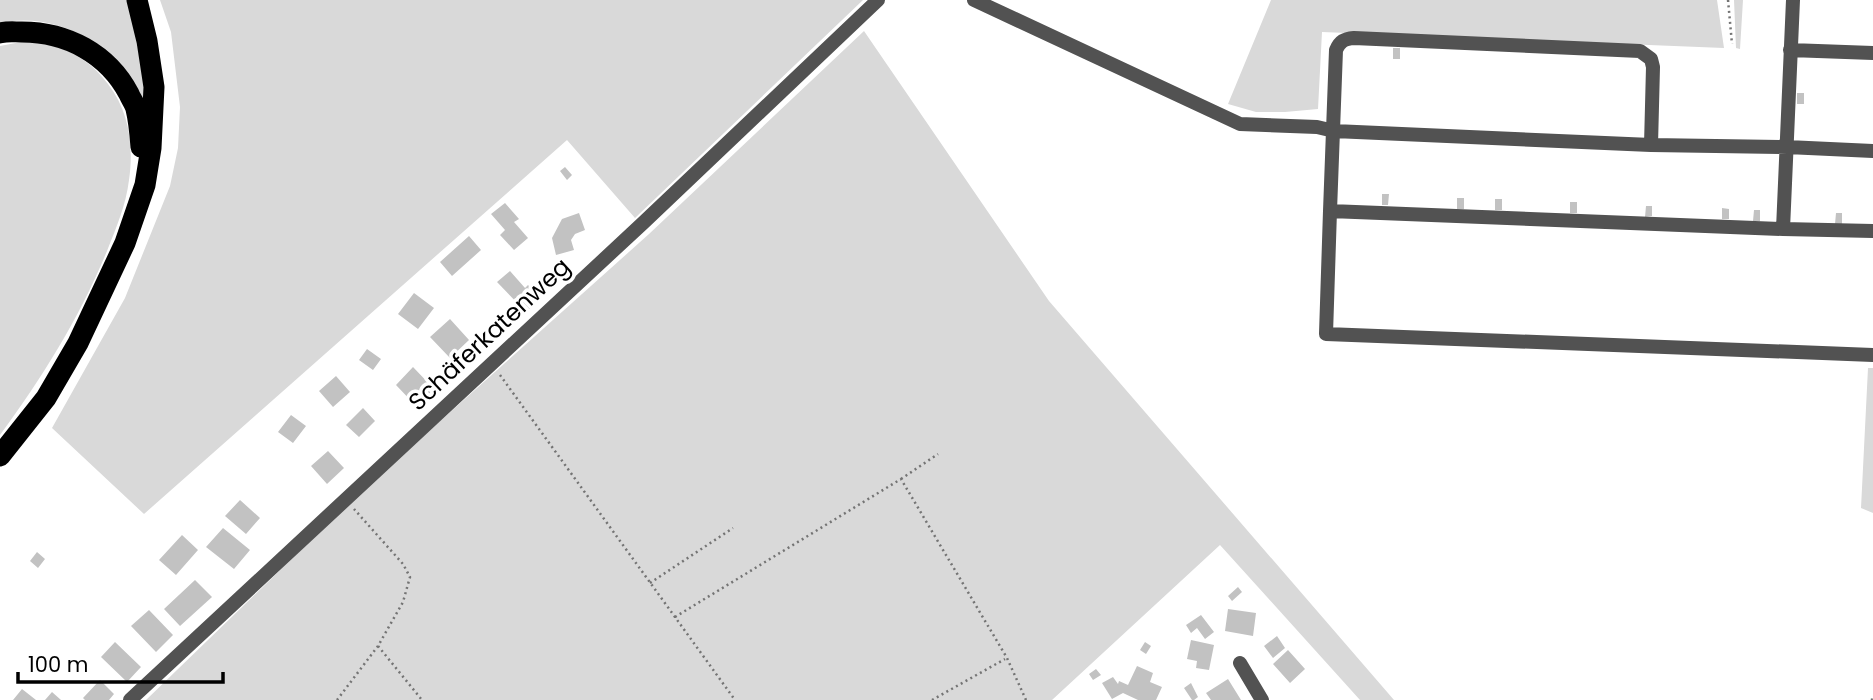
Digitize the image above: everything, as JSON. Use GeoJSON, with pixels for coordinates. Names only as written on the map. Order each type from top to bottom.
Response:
{"type":"FeatureCollection","features":[{"type":"Feature","properties":{"kind":"highway"},"geometry":{"type":"LineString","coordinates":[[0,456],[46,398],[78,343],[125,243],[145,185],[154,87],[147,41],[136,0]]}},
{"type":"Feature","properties":{"kind":"highway"},"geometry":{"type":"LineString","coordinates":[[0,33],[39,32],[63,37],[103,60],[122,80],[136,107],[140,134],[141,156],[133,218]]}},
{"type":"Feature","properties":{"kind":"street","name":"Schäferkatenweg"},"geometry":{"type":"LineString","coordinates":[[130,700],[643,223],[878,0]]}},
{"type":"Feature","properties":{"kind":"street"},"geometry":{"type":"LineString","coordinates":[[974,0],[1240,124],[1317,127],[1334,131],[1651,145],[1873,151]]}},
{"type":"Feature","properties":{"kind":"street"},"geometry":{"type":"LineString","coordinates":[[1783,229],[1793,0]]}},
{"type":"Feature","properties":{"kind":"street"},"geometry":{"type":"LineString","coordinates":[[1651,145],[1653,67],[1651,59],[1640,51],[1344,39],[1336,50],[1326,334],[1873,355]]}},
{"type":"Feature","properties":{"kind":"street"},"geometry":{"type":"LineString","coordinates":[[1790,50],[1873,53]]}},
{"type":"Feature","properties":{"kind":"street"},"geometry":{"type":"LineString","coordinates":[[1330,211],[1873,231]]}},
{"type":"Feature","properties":{"kind":"street"},"geometry":{"type":"LineString","coordinates":[[1240,663],[1262,700]]}},
{"type":"Feature","properties":{"kind":"path"},"geometry":{"type":"LineString","coordinates":[[1728,0],[1732,44]]}},
{"type":"Feature","properties":{"kind":"path"},"geometry":{"type":"LineString","coordinates":[[492,364],[735,700]]}},
{"type":"Feature","properties":{"kind":"path"},"geometry":{"type":"LineString","coordinates":[[675,617],[938,454]]}},
{"type":"Feature","properties":{"kind":"path"},"geometry":{"type":"LineString","coordinates":[[901,479],[1007,658],[1026,700]]}},
{"type":"Feature","properties":{"kind":"path"},"geometry":{"type":"LineString","coordinates":[[337,700],[378,646],[403,602],[410,577],[403,564],[345,498]]}},
{"type":"Feature","properties":{"kind":"path"},"geometry":{"type":"LineString","coordinates":[[650,583],[733,528]]}},
{"type":"Feature","properties":{"kind":"path"},"geometry":{"type":"LineString","coordinates":[[378,646],[422,700]]}},
{"type":"Feature","properties":{"kind":"path"},"geometry":{"type":"LineString","coordinates":[[932,700],[1007,658]]}},
{"type":"Feature","properties":{"kind":"shaded area"},"geometry":{"type":"Polygon","coordinates":[[[0,0],[130,0],[150,122],[141,95],[114,58],[80,34],[61,27],[41,22],[0,23],[0,0]]]}},
{"type":"Feature","properties":{"kind":"shaded area"},"geometry":{"type":"Polygon","coordinates":[[[160,0],[863,0],[635,218],[567,140],[144,514],[52,428],[125,298],[170,186],[178,148],[180,107],[171,32],[160,0]]]}},
{"type":"Feature","properties":{"kind":"shaded area"},"geometry":{"type":"Polygon","coordinates":[[[1271,0],[1717,0],[1724,48],[1322,32],[1318,109],[1256,112],[1228,104],[1271,0]]]}},
{"type":"Feature","properties":{"kind":"shaded area"},"geometry":{"type":"Polygon","coordinates":[[[1734,0],[1743,0],[1740,49],[1736,48],[1734,0]]]}},
{"type":"Feature","properties":{"kind":"shaded area"},"geometry":{"type":"Polygon","coordinates":[[[864,31],[1049,301],[1394,700],[1360,700],[1220,545],[1052,700],[146,700],[360,493],[649,234],[864,31]]]}},
{"type":"Feature","properties":{"kind":"shaded area"},"geometry":{"type":"Polygon","coordinates":[[[26,41],[50,45],[72,53],[100,74],[121,106],[128,129],[131,154],[128,189],[120,216],[85,300],[45,369],[0,435],[0,46],[26,41]]]}},
{"type":"Feature","properties":{"kind":"shaded area"},"geometry":{"type":"Polygon","coordinates":[[[1868,368],[1873,368],[1873,513],[1861,508],[1868,368]]]}},
{"type":"Feature","properties":{"kind":"building"},"geometry":{"type":"Polygon","coordinates":[[[1393,48],[1400,48],[1400,59],[1393,59],[1393,48]]]}},
{"type":"Feature","properties":{"kind":"building"},"geometry":{"type":"Polygon","coordinates":[[[1797,93],[1804,93],[1804,104],[1797,104],[1797,93]]]}},
{"type":"Feature","properties":{"kind":"building"},"geometry":{"type":"Polygon","coordinates":[[[565,167],[572,175],[567,180],[560,171],[565,167]]]}},
{"type":"Feature","properties":{"kind":"building"},"geometry":{"type":"Polygon","coordinates":[[[1382,194],[1389,194],[1388,205],[1382,205],[1382,194]]]}},
{"type":"Feature","properties":{"kind":"building"},"geometry":{"type":"Polygon","coordinates":[[[1457,198],[1464,198],[1464,209],[1457,209],[1457,198]]]}},
{"type":"Feature","properties":{"kind":"building"},"geometry":{"type":"Polygon","coordinates":[[[1495,199],[1502,199],[1502,210],[1495,210],[1495,199]]]}},
{"type":"Feature","properties":{"kind":"building"},"geometry":{"type":"Polygon","coordinates":[[[1570,202],[1577,202],[1577,213],[1570,213],[1570,202]]]}},
{"type":"Feature","properties":{"kind":"building"},"geometry":{"type":"Polygon","coordinates":[[[505,203],[519,219],[514,222],[528,238],[514,250],[500,235],[505,230],[491,214],[505,203]]]}},
{"type":"Feature","properties":{"kind":"building"},"geometry":{"type":"Polygon","coordinates":[[[1646,206],[1652,206],[1652,216],[1645,217],[1646,206]]]}},
{"type":"Feature","properties":{"kind":"building"},"geometry":{"type":"Polygon","coordinates":[[[1722,208],[1729,209],[1729,219],[1722,219],[1722,208]]]}},
{"type":"Feature","properties":{"kind":"building"},"geometry":{"type":"Polygon","coordinates":[[[1754,210],[1760,210],[1760,221],[1753,221],[1754,210]]]}},
{"type":"Feature","properties":{"kind":"building"},"geometry":{"type":"Polygon","coordinates":[[[579,213],[585,230],[575,234],[571,240],[574,250],[556,255],[552,238],[562,219],[579,213]]]}},
{"type":"Feature","properties":{"kind":"building"},"geometry":{"type":"Polygon","coordinates":[[[1836,213],[1842,213],[1842,224],[1835,224],[1836,213]]]}},
{"type":"Feature","properties":{"kind":"building"},"geometry":{"type":"Polygon","coordinates":[[[469,236],[481,250],[452,276],[440,262],[469,236]]]}},
{"type":"Feature","properties":{"kind":"building"},"geometry":{"type":"Polygon","coordinates":[[[510,271],[525,288],[528,285],[540,299],[526,312],[497,282],[510,271]]]}},
{"type":"Feature","properties":{"kind":"building"},"geometry":{"type":"Polygon","coordinates":[[[414,293],[434,308],[418,329],[398,314],[414,293]]]}},
{"type":"Feature","properties":{"kind":"building"},"geometry":{"type":"Polygon","coordinates":[[[450,319],[469,340],[450,358],[430,337],[450,319]]]}},
{"type":"Feature","properties":{"kind":"building"},"geometry":{"type":"Polygon","coordinates":[[[367,349],[381,359],[373,370],[359,360],[367,349]]]}},
{"type":"Feature","properties":{"kind":"building"},"geometry":{"type":"Polygon","coordinates":[[[413,367],[434,389],[416,406],[396,385],[413,367]]]}},
{"type":"Feature","properties":{"kind":"building"},"geometry":{"type":"Polygon","coordinates":[[[336,376],[350,392],[333,407],[319,391],[336,376]]]}},
{"type":"Feature","properties":{"kind":"building"},"geometry":{"type":"Polygon","coordinates":[[[363,408],[375,421],[359,437],[346,425],[363,408]]]}},
{"type":"Feature","properties":{"kind":"building"},"geometry":{"type":"Polygon","coordinates":[[[291,415],[306,426],[293,443],[278,432],[291,415]]]}},
{"type":"Feature","properties":{"kind":"building"},"geometry":{"type":"Polygon","coordinates":[[[328,451],[344,468],[327,484],[311,466],[328,451]]]}},
{"type":"Feature","properties":{"kind":"building"},"geometry":{"type":"Polygon","coordinates":[[[240,500],[260,518],[246,534],[225,516],[240,500]]]}},
{"type":"Feature","properties":{"kind":"building"},"geometry":{"type":"Polygon","coordinates":[[[223,528],[250,550],[234,569],[206,547],[223,528]]]}},
{"type":"Feature","properties":{"kind":"building"},"geometry":{"type":"Polygon","coordinates":[[[182,535],[198,550],[176,575],[159,560],[182,535]]]}},
{"type":"Feature","properties":{"kind":"building"},"geometry":{"type":"Polygon","coordinates":[[[37,552],[45,559],[38,568],[30,561],[37,552]]]}},
{"type":"Feature","properties":{"kind":"building"},"geometry":{"type":"Polygon","coordinates":[[[195,580],[212,597],[180,626],[164,609],[195,580]]]}},
{"type":"Feature","properties":{"kind":"building"},"geometry":{"type":"Polygon","coordinates":[[[1238,587],[1242,592],[1232,601],[1228,596],[1238,587]]]}},
{"type":"Feature","properties":{"kind":"building"},"geometry":{"type":"Polygon","coordinates":[[[1228,609],[1256,613],[1253,636],[1225,631],[1228,609]]]}},
{"type":"Feature","properties":{"kind":"building"},"geometry":{"type":"Polygon","coordinates":[[[149,610],[173,635],[156,652],[131,626],[149,610]]]}},
{"type":"Feature","properties":{"kind":"building"},"geometry":{"type":"Polygon","coordinates":[[[1201,615],[1214,632],[1205,639],[1197,628],[1191,633],[1186,625],[1201,615]]]}},
{"type":"Feature","properties":{"kind":"building"},"geometry":{"type":"Polygon","coordinates":[[[1277,636],[1285,648],[1273,658],[1264,646],[1277,636]]]}},
{"type":"Feature","properties":{"kind":"building"},"geometry":{"type":"Polygon","coordinates":[[[1191,640],[1214,645],[1209,670],[1196,668],[1197,661],[1187,659],[1191,640]]]}},
{"type":"Feature","properties":{"kind":"building"},"geometry":{"type":"Polygon","coordinates":[[[115,642],[141,667],[127,682],[101,657],[115,642]]]}},
{"type":"Feature","properties":{"kind":"building"},"geometry":{"type":"Polygon","coordinates":[[[1145,642],[1151,646],[1146,654],[1140,650],[1145,642]]]}},
{"type":"Feature","properties":{"kind":"building"},"geometry":{"type":"Polygon","coordinates":[[[1288,650],[1305,669],[1290,683],[1273,664],[1288,650]]]}},
{"type":"Feature","properties":{"kind":"building"},"geometry":{"type":"Polygon","coordinates":[[[1137,666],[1153,673],[1150,682],[1162,687],[1156,700],[1138,700],[1123,693],[1112,699],[1102,683],[1113,677],[1118,684],[1119,681],[1128,685],[1137,666]]]}},
{"type":"Feature","properties":{"kind":"building"},"geometry":{"type":"Polygon","coordinates":[[[1096,669],[1101,675],[1093,680],[1089,674],[1096,669]]]}},
{"type":"Feature","properties":{"kind":"building"},"geometry":{"type":"Polygon","coordinates":[[[1228,679],[1241,700],[1211,700],[1206,693],[1228,679]]]}},
{"type":"Feature","properties":{"kind":"building"},"geometry":{"type":"Polygon","coordinates":[[[100,680],[114,694],[109,700],[85,700],[83,698],[100,680]]]}},
{"type":"Feature","properties":{"kind":"building"},"geometry":{"type":"Polygon","coordinates":[[[1191,683],[1198,697],[1194,700],[1184,688],[1191,683]]]}},
{"type":"Feature","properties":{"kind":"building"},"geometry":{"type":"Polygon","coordinates":[[[22,689],[36,700],[13,700],[22,689]]]}},
{"type":"Feature","properties":{"kind":"building"},"geometry":{"type":"Polygon","coordinates":[[[52,692],[61,700],[45,700],[52,692]]]}}]}
